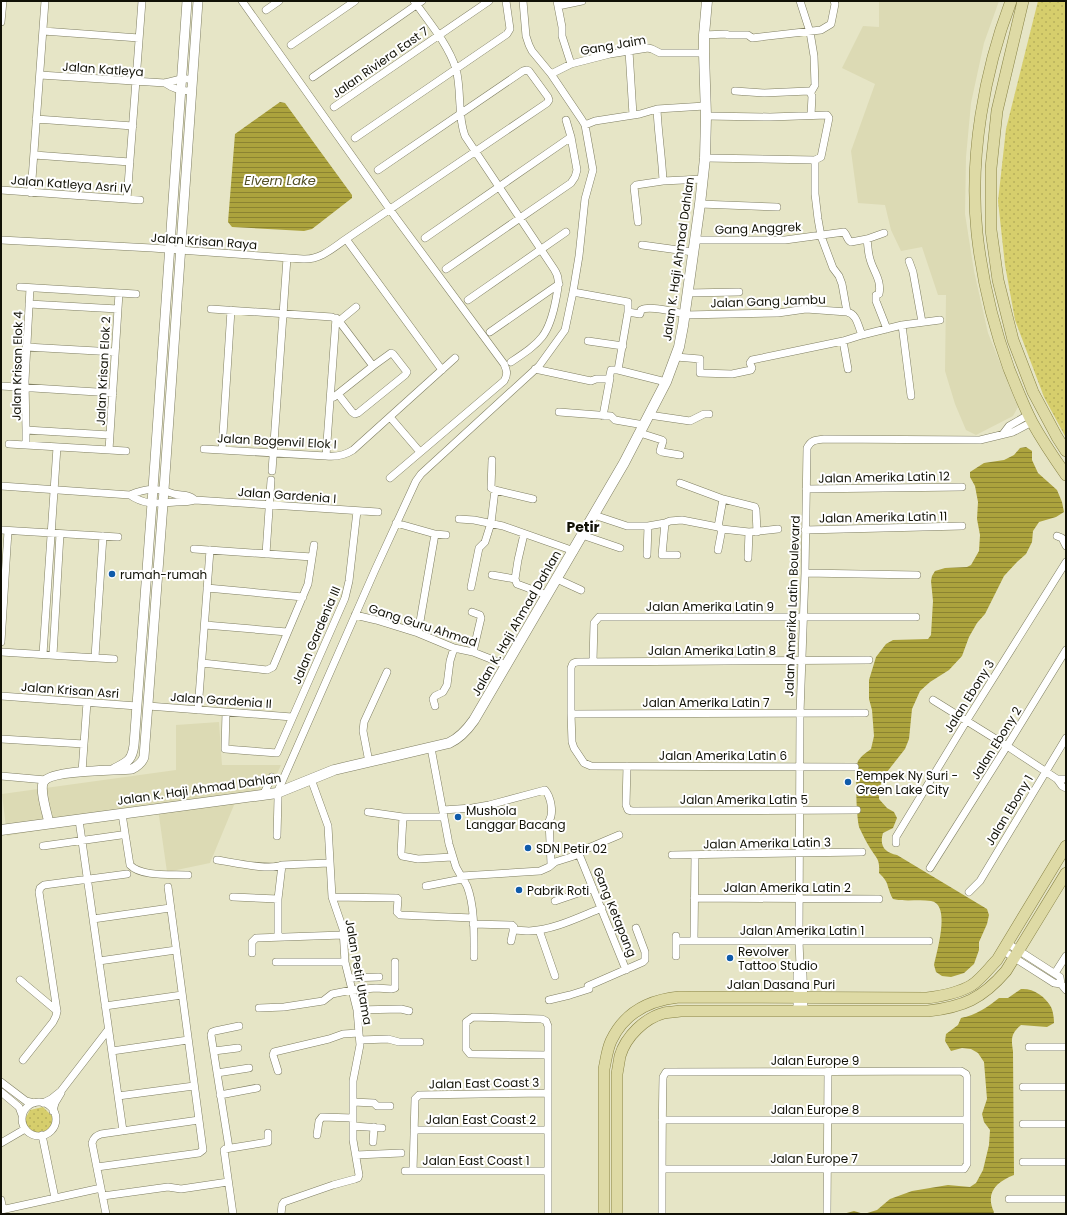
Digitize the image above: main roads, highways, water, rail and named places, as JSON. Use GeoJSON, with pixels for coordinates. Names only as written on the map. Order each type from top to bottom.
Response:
{"type":"FeatureCollection","features":[{"type":"Feature","properties":{"kind":"main road","name":"Jalan K. Haji Ahmad Dahlan"},"geometry":{"type":"LineString","coordinates":[[1,830],[49,823],[79,823],[271,794],[291,788],[334,770],[449,743],[466,732],[574,551],[650,415],[676,357],[685,314],[705,158],[706,111],[704,35],[707,1]]}},
{"type":"Feature","properties":{"kind":"main road"},"geometry":{"type":"LineString","coordinates":[[1011,1],[994,58],[984,101],[976,170],[977,231],[985,283],[1000,342],[1030,419],[1044,444],[1066,475]]}},
{"type":"Feature","properties":{"kind":"main road"},"geometry":{"type":"LineString","coordinates":[[1023,1],[997,111],[990,168],[991,230],[998,280],[1013,340],[1034,392],[1057,438],[1066,451]]}},
{"type":"Feature","properties":{"kind":"main road","name":"Jalan Dasana Puri"},"geometry":{"type":"LineString","coordinates":[[604,1214],[604,1069],[611,1041],[629,1016],[645,1006],[667,998],[679,997],[938,997],[958,991],[972,985],[997,960],[1066,846]]}},
{"type":"Feature","properties":{"kind":"main road"},"geometry":{"type":"LineString","coordinates":[[617,1214],[617,1074],[620,1055],[627,1039],[648,1020],[664,1013],[680,1011],[928,1011],[948,1009],[966,1003],[982,994],[997,982],[1006,971],[1066,873]]}},
{"type":"Feature","properties":{"kind":"water","name":"Elvern Lake"},"geometry":{"type":"Polygon","coordinates":[[[280,102],[285,103],[352,195],[352,198],[312,229],[304,231],[232,227],[228,222],[235,134],[280,102]]]}},
{"type":"Feature","properties":{"kind":"water"},"geometry":{"type":"Polygon","coordinates":[[[1026,447],[1032,451],[1032,460],[1038,473],[1057,490],[1064,512],[1056,517],[1039,522],[1033,531],[1032,542],[1026,554],[1004,576],[985,614],[977,623],[969,637],[962,656],[949,670],[930,682],[920,691],[912,709],[909,739],[905,749],[883,777],[879,790],[879,799],[887,808],[894,812],[897,818],[893,828],[883,833],[882,842],[886,851],[897,855],[987,909],[989,915],[987,924],[979,942],[979,950],[974,964],[964,973],[951,977],[942,976],[936,972],[934,965],[940,939],[942,919],[937,904],[926,900],[893,899],[886,881],[879,873],[878,859],[860,829],[856,795],[857,766],[859,759],[871,749],[874,736],[872,710],[869,699],[869,680],[876,657],[886,644],[893,640],[928,639],[931,635],[933,601],[931,581],[935,571],[945,568],[967,567],[971,565],[979,551],[980,535],[977,519],[978,502],[975,486],[970,477],[970,472],[984,463],[1004,460],[1014,455],[1020,448],[1026,447]]]}},
{"type":"Feature","properties":{"kind":"water"},"geometry":{"type":"Polygon","coordinates":[[[1021,989],[1034,991],[1042,996],[1051,1007],[1054,1023],[1047,1027],[1021,1025],[1012,1036],[1014,1175],[1002,1181],[994,1189],[991,1199],[994,1212],[993,1214],[864,1214],[877,1210],[890,1199],[912,1191],[948,1185],[970,1187],[976,1183],[983,1170],[989,1145],[990,1130],[984,1122],[982,1114],[987,1099],[984,1062],[978,1053],[971,1049],[962,1048],[951,1051],[945,1041],[946,1034],[958,1025],[961,1018],[982,1010],[999,998],[1008,998],[1021,989]]]}},
{"type":"Feature","properties":{"kind":"water"},"geometry":{"type":"Polygon","coordinates":[[[854,1211],[864,1214],[843,1214],[854,1211]]]}},
{"type":"Feature","properties":{"kind":"place","name":"rumah-rumah"},"geometry":{"type":"Point","coordinates":[112,574]}},
{"type":"Feature","properties":{"kind":"place","name":"Pempek Ny Suri - Green Lake City"},"geometry":{"type":"Point","coordinates":[848,782]}},
{"type":"Feature","properties":{"kind":"place","name":"Mushola Langgar Bacang"},"geometry":{"type":"Point","coordinates":[458,817]}},
{"type":"Feature","properties":{"kind":"place","name":"SDN Petir 02"},"geometry":{"type":"Point","coordinates":[528,848]}},
{"type":"Feature","properties":{"kind":"place","name":"Pabrik Roti"},"geometry":{"type":"Point","coordinates":[519,890]}},
{"type":"Feature","properties":{"kind":"place","name":"Revolver Tattoo Studio"},"geometry":{"type":"Point","coordinates":[730,958]}},
{"type":"Feature","properties":{"kind":"district","name":"Petir"},"geometry":{"type":"Point","coordinates":[583,527]}}]}
